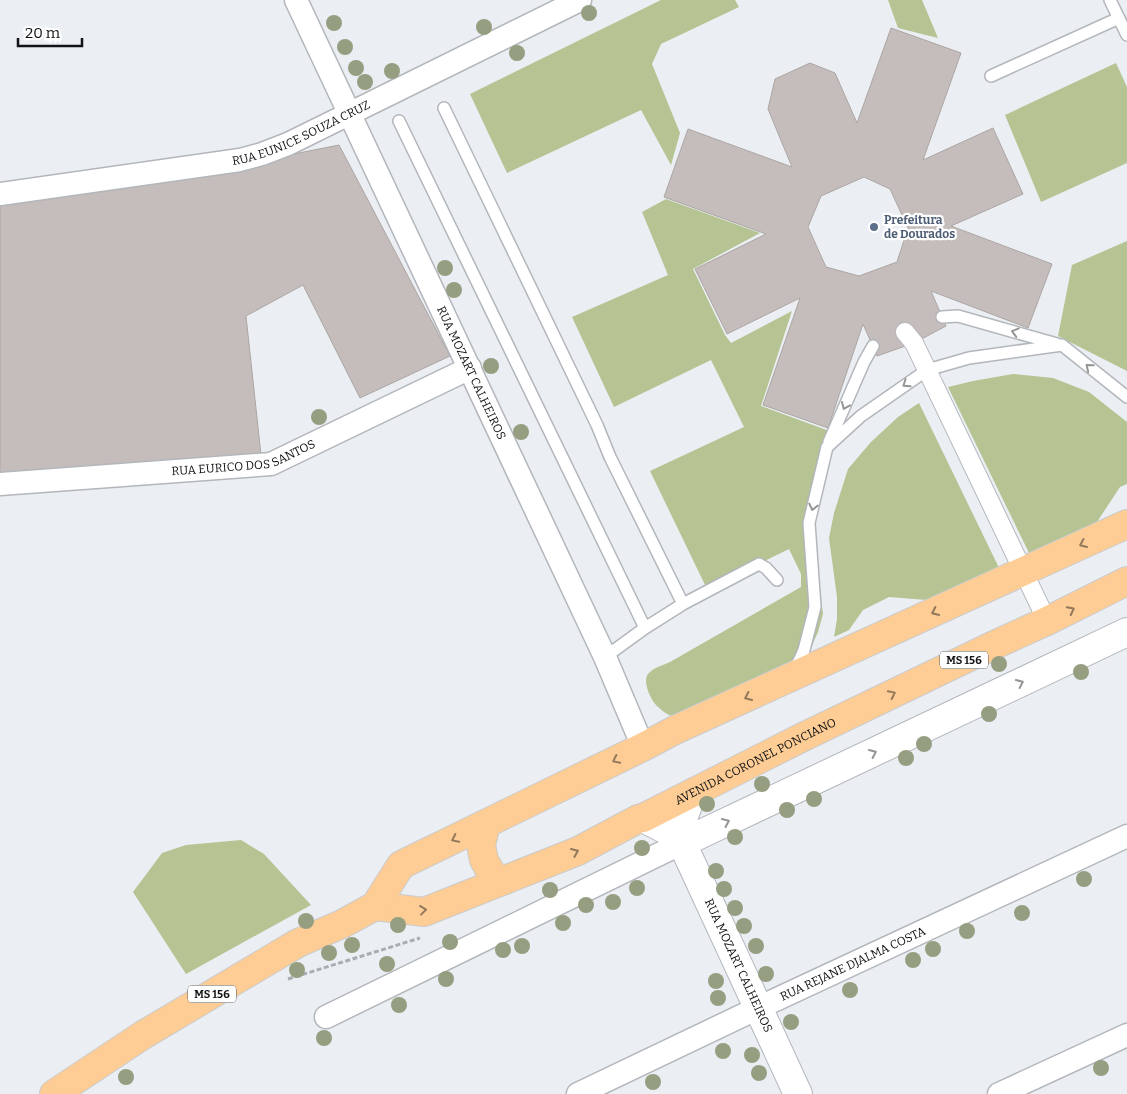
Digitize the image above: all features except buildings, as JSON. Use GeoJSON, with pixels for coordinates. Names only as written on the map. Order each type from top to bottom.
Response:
{"type":"FeatureCollection","features":[{"type":"Feature","properties":{"kind":"main road"},"geometry":{"type":"LineString","coordinates":[[792,677],[1127,524]]}},
{"type":"Feature","properties":{"kind":"main road","name":"AVENIDA CORONEL PONCIANO"},"geometry":{"type":"LineString","coordinates":[[375,906],[424,912],[578,851],[801,738],[1127,582]]}},
{"type":"Feature","properties":{"kind":"main road"},"geometry":{"type":"LineString","coordinates":[[681,840],[1127,632]]}},
{"type":"Feature","properties":{"kind":"main road","name":"MS 156"},"geometry":{"type":"LineString","coordinates":[[54,1094],[143,1035],[290,948],[342,924],[375,906],[401,865],[644,747],[675,730],[792,677]]}},
{"type":"Feature","properties":{"kind":"main road"},"geometry":{"type":"LineString","coordinates":[[681,840],[684,818],[694,793]]}},
{"type":"Feature","properties":{"kind":"main road"},"geometry":{"type":"LineString","coordinates":[[643,818],[681,840]]}},
{"type":"Feature","properties":{"kind":"main road"},"geometry":{"type":"LineString","coordinates":[[486,824],[481,845],[484,860],[494,876],[505,880]]}},
{"type":"Feature","properties":{"kind":"main road","name":"RUA MOZART CALHEIROS"},"geometry":{"type":"LineString","coordinates":[[681,840],[798,1094]]}},
{"type":"Feature","properties":{"kind":"street","name":"RUA MOZART CALHEIROS"},"geometry":{"type":"LineString","coordinates":[[296,0],[605,657],[644,747]]}},
{"type":"Feature","properties":{"kind":"street","name":"RUA EUNICE SOUZA CRUZ"},"geometry":{"type":"LineString","coordinates":[[0,194],[240,160],[262,154],[288,144],[580,0]]}},
{"type":"Feature","properties":{"kind":"street"},"geometry":{"type":"LineString","coordinates":[[905,332],[914,343],[1047,621]]}},
{"type":"Feature","properties":{"kind":"street","name":"RUA EURICO DOS SANTOS"},"geometry":{"type":"LineString","coordinates":[[0,484],[270,464],[470,368]]}},
{"type":"Feature","properties":{"kind":"street","name":"RUA REJANE DJALMA COSTA"},"geometry":{"type":"LineString","coordinates":[[578,1094],[1127,836]]}},
{"type":"Feature","properties":{"kind":"street"},"geometry":{"type":"LineString","coordinates":[[326,1017],[681,840]]}},
{"type":"Feature","properties":{"kind":"street"},"geometry":{"type":"LineString","coordinates":[[999,1094],[1127,1035]]}},
{"type":"Feature","properties":{"kind":"lane"},"geometry":{"type":"LineString","coordinates":[[1110,0],[1127,36]]}},
{"type":"Feature","properties":{"kind":"lane"},"geometry":{"type":"LineString","coordinates":[[991,76],[1119,18]]}},
{"type":"Feature","properties":{"kind":"lane"},"geometry":{"type":"LineString","coordinates":[[444,108],[610,457],[683,604]]}},
{"type":"Feature","properties":{"kind":"lane"},"geometry":{"type":"LineString","coordinates":[[399,121],[644,628]]}},
{"type":"Feature","properties":{"kind":"lane"},"geometry":{"type":"LineString","coordinates":[[942,317],[958,316],[1062,345],[1127,397]]}},
{"type":"Feature","properties":{"kind":"lane"},"geometry":{"type":"LineString","coordinates":[[827,447],[861,416],[927,370],[969,358],[1062,345]]}},
{"type":"Feature","properties":{"kind":"lane"},"geometry":{"type":"LineString","coordinates":[[792,677],[804,650],[815,607],[809,523],[827,447],[864,362],[873,346]]}},
{"type":"Feature","properties":{"kind":"lane"},"geometry":{"type":"LineString","coordinates":[[605,657],[644,628],[683,604],[759,564],[766,568],[777,580]]}},
{"type":"Feature","properties":{"kind":"path"},"geometry":{"type":"LineString","coordinates":[[279,982],[420,938]]}},
{"type":"Feature","properties":{"kind":"green space"},"geometry":{"type":"Polygon","coordinates":[[[661,0],[735,0],[739,7],[661,44],[652,64],[680,133],[671,165],[641,110],[507,173],[470,94],[661,0]]]}},
{"type":"Feature","properties":{"kind":"green space"},"geometry":{"type":"Polygon","coordinates":[[[888,0],[922,0],[938,38],[898,28],[888,0]]]}},
{"type":"Feature","properties":{"kind":"green space"},"geometry":{"type":"Polygon","coordinates":[[[1116,63],[1127,87],[1127,163],[1041,202],[1005,115],[1116,63]]]}},
{"type":"Feature","properties":{"kind":"green space"},"geometry":{"type":"Polygon","coordinates":[[[666,199],[760,233],[693,269],[725,335],[731,343],[792,311],[761,406],[832,432],[815,526],[823,614],[818,632],[809,652],[776,676],[678,719],[655,704],[646,685],[649,673],[801,587],[801,574],[789,549],[707,589],[650,471],[744,427],[711,360],[614,407],[572,317],[668,275],[642,212],[666,199]]]}},
{"type":"Feature","properties":{"kind":"green space"},"geometry":{"type":"Polygon","coordinates":[[[1127,241],[1127,371],[1058,336],[1072,265],[1127,241]]]}},
{"type":"Feature","properties":{"kind":"green space"},"geometry":{"type":"Polygon","coordinates":[[[1013,374],[1053,378],[1089,392],[1127,422],[1127,484],[1120,487],[1093,528],[1031,557],[948,387],[1013,374]]]}},
{"type":"Feature","properties":{"kind":"green space"},"geometry":{"type":"Polygon","coordinates":[[[919,403],[1001,572],[939,601],[889,597],[863,610],[849,630],[834,637],[837,619],[837,597],[829,538],[834,513],[848,469],[871,442],[898,417],[919,403]]]}},
{"type":"Feature","properties":{"kind":"green space"},"geometry":{"type":"Polygon","coordinates":[[[241,840],[264,854],[311,905],[186,974],[133,892],[162,853],[186,845],[241,840]]]}},
{"type":"Feature","properties":{"kind":"place","name":"Prefeitura de Dourados"},"geometry":{"type":"Point","coordinates":[874,227]}}]}
